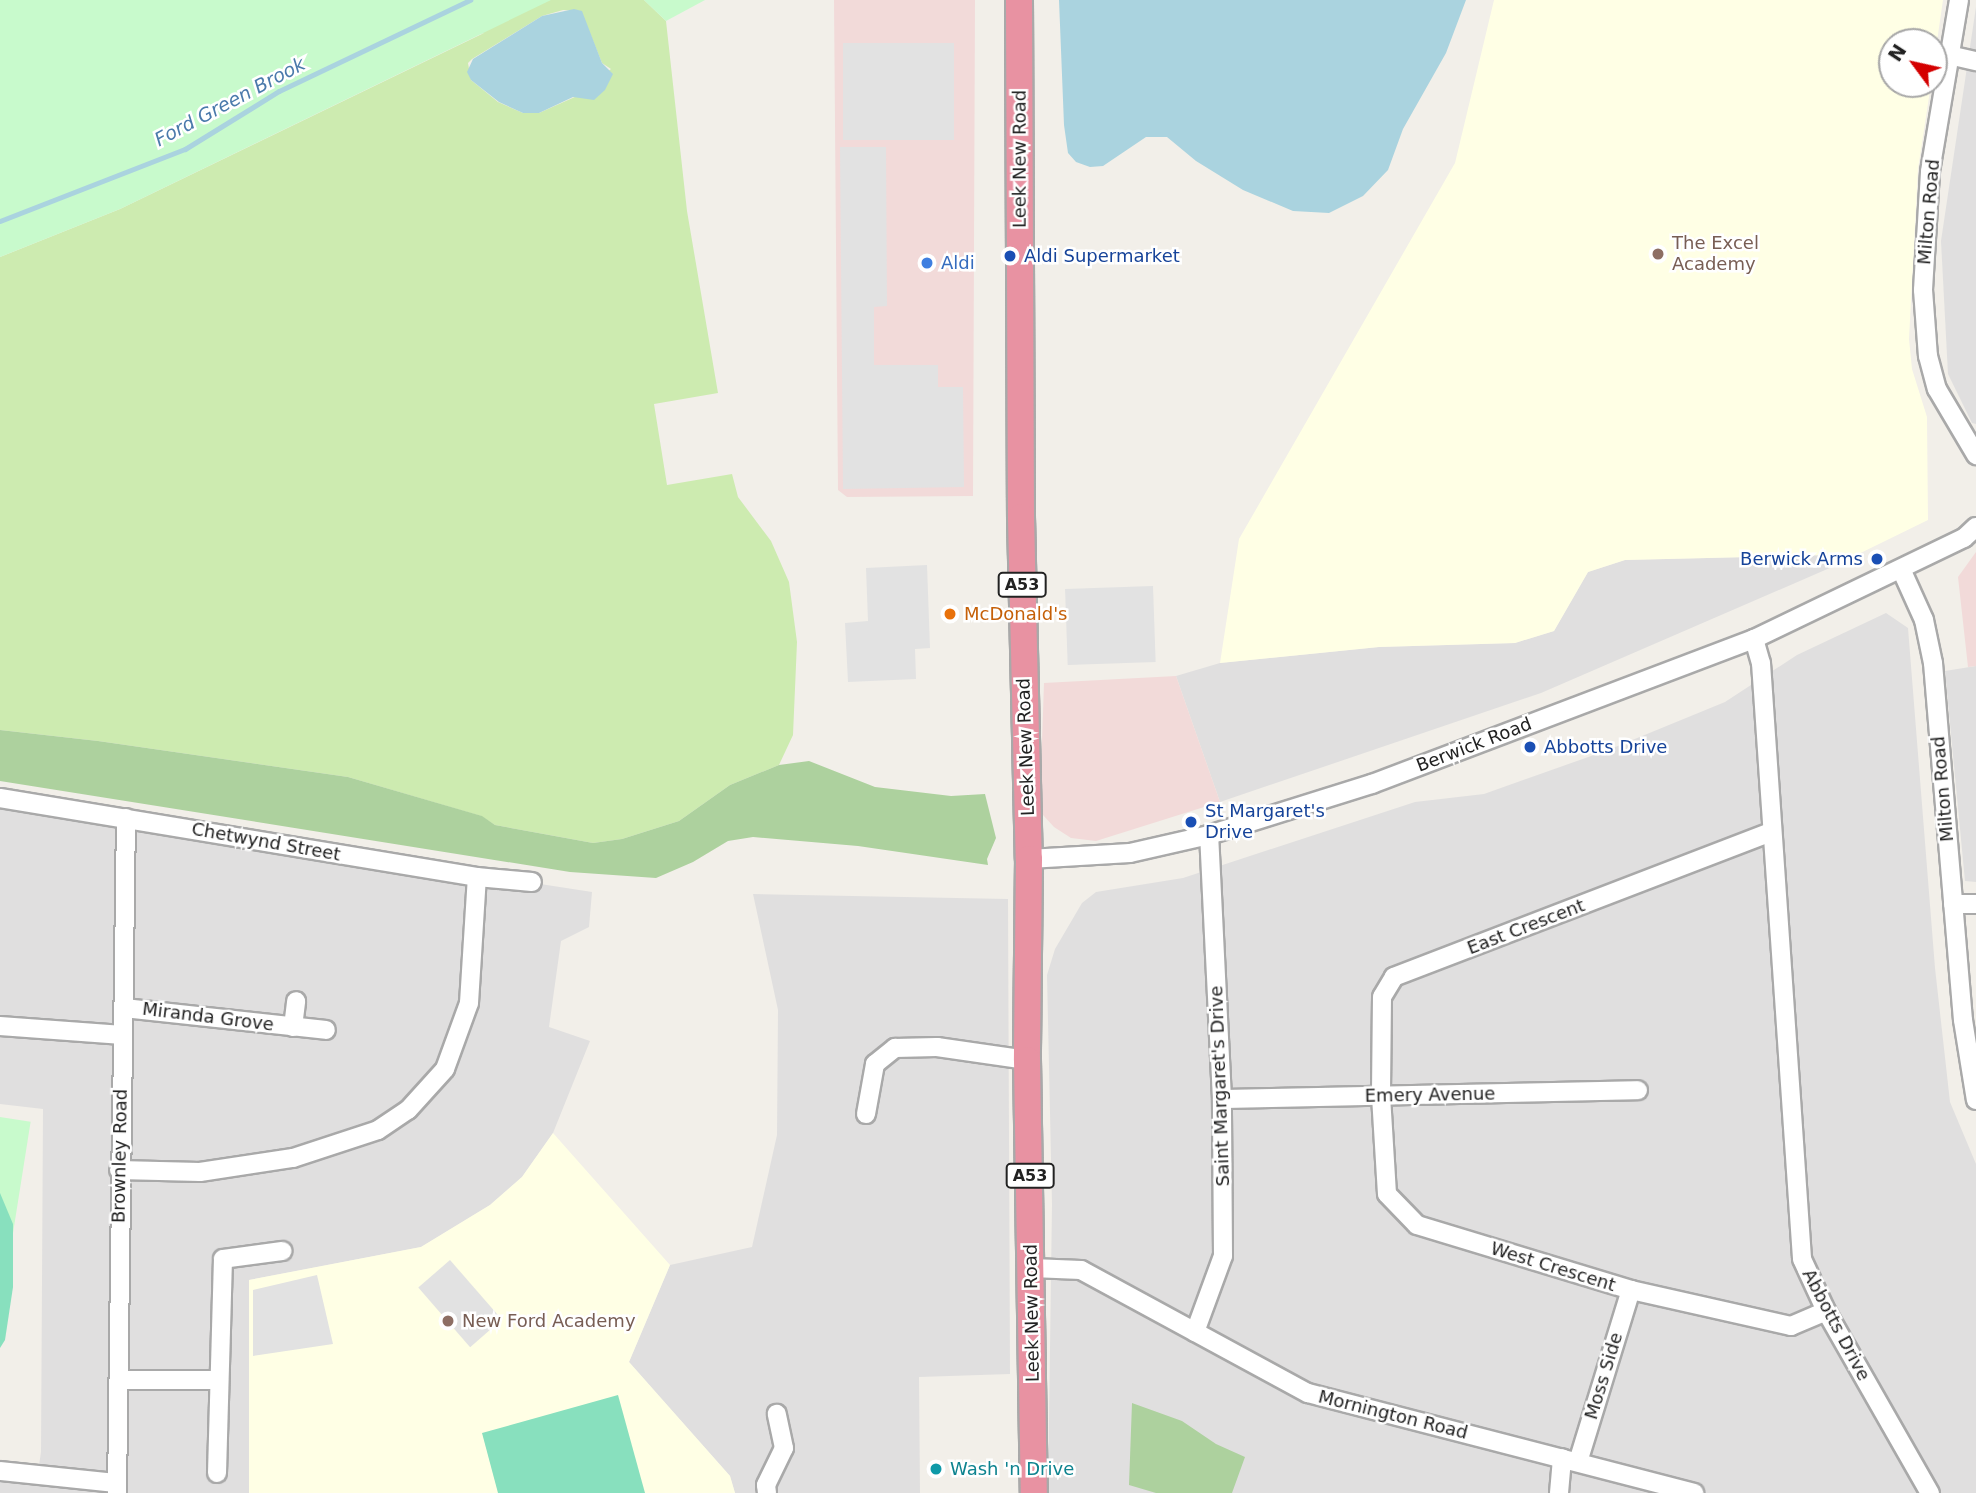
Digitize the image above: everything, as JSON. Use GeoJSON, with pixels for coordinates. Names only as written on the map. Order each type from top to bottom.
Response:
{"type":"FeatureCollection","features":[{"type":"Feature","properties":{"kind":"highway","name":"Leek New Road"},"geometry":{"type":"LineString","coordinates":[[1019,0],[1021,517],[1029,859],[1027,1060],[1034,1493]]}},
{"type":"Feature","properties":{"kind":"street","name":"Milton Road"},"geometry":{"type":"LineString","coordinates":[[1959,0],[1930,172],[1923,290],[1928,356],[1937,389],[1976,455]]}},
{"type":"Feature","properties":{"kind":"street"},"geometry":{"type":"LineString","coordinates":[[1950,55],[1976,61]]}},
{"type":"Feature","properties":{"kind":"street"},"geometry":{"type":"LineString","coordinates":[[1901,569],[1965,538],[1976,527]]}},
{"type":"Feature","properties":{"kind":"street","name":"Berwick Road"},"geometry":{"type":"LineString","coordinates":[[1029,859],[1130,853],[1209,835],[1373,784],[1754,639],[1901,569]]}},
{"type":"Feature","properties":{"kind":"street","name":"Milton Road"},"geometry":{"type":"LineString","coordinates":[[1901,569],[1924,620],[1933,663],[1963,1020],[1976,1100]]}},
{"type":"Feature","properties":{"kind":"street","name":"Abbotts Drive"},"geometry":{"type":"LineString","coordinates":[[1754,639],[1761,663],[1802,1259],[1826,1311],[1930,1493]]}},
{"type":"Feature","properties":{"kind":"street","name":"Chetwynd Street"},"geometry":{"type":"LineString","coordinates":[[0,798],[477,877],[532,881]]}},
{"type":"Feature","properties":{"kind":"street","name":"Brownley Road"},"geometry":{"type":"LineString","coordinates":[[117,1488],[126,818]]}},
{"type":"Feature","properties":{"kind":"street","name":"East Crescent"},"geometry":{"type":"LineString","coordinates":[[1381,1096],[1382,997],[1394,977],[1771,832]]}},
{"type":"Feature","properties":{"kind":"street","name":"Saint Margaret's Drive"},"geometry":{"type":"LineString","coordinates":[[1195,1332],[1223,1256],[1222,1099],[1209,835]]}},
{"type":"Feature","properties":{"kind":"street"},"geometry":{"type":"LineString","coordinates":[[120,1170],[200,1172],[293,1158],[377,1130],[408,1111],[445,1069],[469,1003],[477,877]]}},
{"type":"Feature","properties":{"kind":"street"},"geometry":{"type":"LineString","coordinates":[[1953,904],[1976,904]]}},
{"type":"Feature","properties":{"kind":"street","name":"Miranda Grove"},"geometry":{"type":"LineString","coordinates":[[293,1027],[296,1001]]}},
{"type":"Feature","properties":{"kind":"street","name":"Miranda Grove"},"geometry":{"type":"LineString","coordinates":[[124,1007],[326,1030]]}},
{"type":"Feature","properties":{"kind":"street"},"geometry":{"type":"LineString","coordinates":[[0,1026],[123,1035]]}},
{"type":"Feature","properties":{"kind":"street"},"geometry":{"type":"LineString","coordinates":[[866,1114],[875,1064],[895,1048],[937,1047],[1027,1060]]}},
{"type":"Feature","properties":{"kind":"street","name":"Emery Avenue"},"geometry":{"type":"LineString","coordinates":[[1222,1099],[1637,1090]]}},
{"type":"Feature","properties":{"kind":"street","name":"West Crescent"},"geometry":{"type":"LineString","coordinates":[[1381,1096],[1387,1194],[1417,1226],[1630,1290],[1791,1326],[1826,1311]]}},
{"type":"Feature","properties":{"kind":"street"},"geometry":{"type":"LineString","coordinates":[[217,1473],[223,1259],[282,1251]]}},
{"type":"Feature","properties":{"kind":"street","name":"Mornington Road"},"geometry":{"type":"LineString","coordinates":[[1032,1268],[1081,1270],[1308,1393],[1695,1493]]}},
{"type":"Feature","properties":{"kind":"street","name":"Moss Side"},"geometry":{"type":"LineString","coordinates":[[1559,1493],[1630,1290]]}},
{"type":"Feature","properties":{"kind":"street"},"geometry":{"type":"LineString","coordinates":[[119,1380],[218,1380]]}},
{"type":"Feature","properties":{"kind":"street"},"geometry":{"type":"LineString","coordinates":[[767,1493],[766,1485],[784,1448],[778,1414]]}},
{"type":"Feature","properties":{"kind":"street"},"geometry":{"type":"LineString","coordinates":[[0,1471],[117,1488]]}},
{"type":"Feature","properties":{"kind":"shaded area"},"geometry":{"type":"Polygon","coordinates":[[[834,0],[975,0],[973,496],[847,497],[838,490],[834,0]]]}},
{"type":"Feature","properties":{"kind":"shaded area","name":"The Excel Academy"},"geometry":{"type":"Polygon","coordinates":[[[1494,0],[1943,0],[1939,28],[1878,28],[1878,98],[1929,98],[1918,169],[1909,339],[1912,369],[1927,417],[1928,520],[1832,567],[1826,555],[1625,560],[1588,572],[1554,631],[1515,643],[1379,647],[1220,663],[1239,539],[1455,163],[1494,0]]]}},
{"type":"Feature","properties":{"kind":"shaded area"},"geometry":{"type":"Polygon","coordinates":[[[1976,7],[1976,424],[1972,423],[1948,374],[1941,241],[1976,7]]]}},
{"type":"Feature","properties":{"kind":"shaded area"},"geometry":{"type":"Polygon","coordinates":[[[843,43],[954,43],[954,140],[843,140],[843,43]]]}},
{"type":"Feature","properties":{"kind":"shaded area"},"geometry":{"type":"Polygon","coordinates":[[[840,147],[886,147],[887,306],[874,307],[874,365],[938,365],[938,387],[963,387],[964,487],[843,489],[840,147]]]}},
{"type":"Feature","properties":{"kind":"shaded area"},"geometry":{"type":"Polygon","coordinates":[[[1976,552],[1976,666],[1968,667],[1958,577],[1976,552]]]}},
{"type":"Feature","properties":{"kind":"shaded area"},"geometry":{"type":"Polygon","coordinates":[[[1827,555],[1832,567],[1541,693],[1220,802],[1176,676],[1220,663],[1379,647],[1515,643],[1554,631],[1588,572],[1625,560],[1827,555]]]}},
{"type":"Feature","properties":{"kind":"shaded area"},"geometry":{"type":"Polygon","coordinates":[[[927,565],[930,648],[915,649],[916,679],[848,682],[845,623],[868,621],[866,568],[927,565]]]}},
{"type":"Feature","properties":{"kind":"shaded area"},"geometry":{"type":"Polygon","coordinates":[[[1153,586],[1156,662],[1068,665],[1065,589],[1153,586]]]}},
{"type":"Feature","properties":{"kind":"shaded area"},"geometry":{"type":"Polygon","coordinates":[[[1886,613],[1908,628],[1935,968],[1950,1102],[1976,1164],[1976,1493],[1048,1493],[1052,1204],[1047,975],[1055,949],[1082,903],[1096,892],[1183,878],[1415,802],[1484,794],[1608,750],[1725,702],[1797,655],[1886,613]]]}},
{"type":"Feature","properties":{"kind":"shaded area"},"geometry":{"type":"Polygon","coordinates":[[[1976,666],[1976,882],[1965,881],[1945,671],[1976,666]]]}},
{"type":"Feature","properties":{"kind":"shaded area"},"geometry":{"type":"Polygon","coordinates":[[[1176,676],[1220,802],[1096,841],[1071,838],[1054,827],[1043,815],[1040,801],[1044,683],[1176,676]]]}},
{"type":"Feature","properties":{"kind":"shaded area"},"geometry":{"type":"Polygon","coordinates":[[[0,801],[592,892],[589,927],[561,941],[549,1027],[590,1041],[553,1133],[522,1177],[490,1205],[421,1247],[249,1280],[249,1493],[0,1493],[0,1477],[37,1479],[41,1452],[43,1109],[0,1104],[0,801]]]}},
{"type":"Feature","properties":{"kind":"shaded area"},"geometry":{"type":"Polygon","coordinates":[[[753,894],[1008,899],[1010,1374],[919,1377],[920,1493],[735,1493],[730,1476],[629,1362],[670,1265],[752,1247],[777,1135],[778,1010],[753,894]]]}},
{"type":"Feature","properties":{"kind":"shaded area","name":"New Ford Academy"},"geometry":{"type":"Polygon","coordinates":[[[553,1133],[670,1265],[629,1362],[730,1476],[735,1493],[249,1493],[249,1280],[421,1247],[490,1205],[522,1177],[553,1133]]]}},
{"type":"Feature","properties":{"kind":"shaded area"},"geometry":{"type":"Polygon","coordinates":[[[450,1260],[502,1320],[470,1347],[418,1288],[450,1260]]]}},
{"type":"Feature","properties":{"kind":"shaded area"},"geometry":{"type":"Polygon","coordinates":[[[317,1275],[333,1344],[253,1356],[253,1290],[317,1275]]]}},
{"type":"Feature","properties":{"kind":"green space"},"geometry":{"type":"Polygon","coordinates":[[[0,0],[551,0],[120,209],[0,257],[0,0]]]}},
{"type":"Feature","properties":{"kind":"green space"},"geometry":{"type":"Polygon","coordinates":[[[301,0],[644,0],[666,21],[687,211],[718,393],[654,404],[667,485],[732,474],[738,497],[771,541],[789,582],[797,642],[793,735],[779,765],[730,785],[679,821],[622,839],[593,843],[495,825],[481,816],[348,777],[98,741],[0,730],[0,257],[120,209],[484,33],[0,115],[301,0]],[[563,10],[542,16],[472,59],[468,63],[471,80],[498,102],[523,113],[539,113],[577,96],[611,69],[602,63],[581,11],[563,10]]]}},
{"type":"Feature","properties":{"kind":"green space"},"geometry":{"type":"Polygon","coordinates":[[[644,0],[705,0],[666,21],[644,0]]]}},
{"type":"Feature","properties":{"kind":"green space"},"geometry":{"type":"Polygon","coordinates":[[[0,730],[98,741],[348,777],[482,816],[495,825],[593,843],[622,839],[679,821],[730,785],[779,765],[809,761],[875,787],[951,796],[985,794],[996,838],[987,859],[988,865],[858,846],[753,837],[728,841],[693,862],[656,878],[570,872],[0,781],[0,730]]]}},
{"type":"Feature","properties":{"kind":"green space"},"geometry":{"type":"Polygon","coordinates":[[[0,1117],[31,1122],[0,1315],[0,1117]]]}},
{"type":"Feature","properties":{"kind":"green space"},"geometry":{"type":"Polygon","coordinates":[[[0,1193],[13,1224],[13,1287],[5,1340],[0,1348],[0,1193]]]}},
{"type":"Feature","properties":{"kind":"green space"},"geometry":{"type":"Polygon","coordinates":[[[618,1395],[645,1493],[498,1493],[482,1433],[618,1395]]]}},
{"type":"Feature","properties":{"kind":"green space"},"geometry":{"type":"Polygon","coordinates":[[[1132,1403],[1182,1421],[1216,1444],[1245,1457],[1232,1493],[1156,1493],[1129,1485],[1132,1403]]]}},
{"type":"Feature","properties":{"kind":"water"},"geometry":{"type":"Polygon","coordinates":[[[1059,0],[1466,0],[1446,53],[1403,129],[1388,170],[1363,196],[1329,213],[1293,211],[1243,190],[1196,161],[1167,137],[1146,137],[1103,166],[1090,167],[1076,162],[1068,153],[1064,125],[1059,0]]]}},
{"type":"Feature","properties":{"kind":"water"},"geometry":{"type":"Polygon","coordinates":[[[574,9],[582,11],[602,63],[613,74],[605,90],[594,100],[573,97],[539,113],[523,113],[499,102],[471,80],[467,72],[473,59],[542,16],[574,9]]]}},
{"type":"Feature","properties":{"kind":"waterway","name":"Ford Green Brook"},"geometry":{"type":"LineString","coordinates":[[0,221],[185,149],[279,91],[470,0]]}},
{"type":"Feature","properties":{"kind":"place","name":"The Excel Academy"},"geometry":{"type":"Point","coordinates":[1658,254]}},
{"type":"Feature","properties":{"kind":"place","name":"Aldi Supermarket"},"geometry":{"type":"Point","coordinates":[1010,256]}},
{"type":"Feature","properties":{"kind":"place","name":"Aldi"},"geometry":{"type":"Point","coordinates":[927,263]}},
{"type":"Feature","properties":{"kind":"place","name":"Berwick Arms"},"geometry":{"type":"Point","coordinates":[1877,559]}},
{"type":"Feature","properties":{"kind":"place","name":"McDonald's"},"geometry":{"type":"Point","coordinates":[950,614]}},
{"type":"Feature","properties":{"kind":"place","name":"Abbotts Drive"},"geometry":{"type":"Point","coordinates":[1530,747]}},
{"type":"Feature","properties":{"kind":"place","name":"St Margaret's Drive"},"geometry":{"type":"Point","coordinates":[1191,822]}},
{"type":"Feature","properties":{"kind":"place","name":"New Ford Academy"},"geometry":{"type":"Point","coordinates":[448,1321]}},
{"type":"Feature","properties":{"kind":"place","name":"Wash 'n Drive"},"geometry":{"type":"Point","coordinates":[936,1469]}}]}
